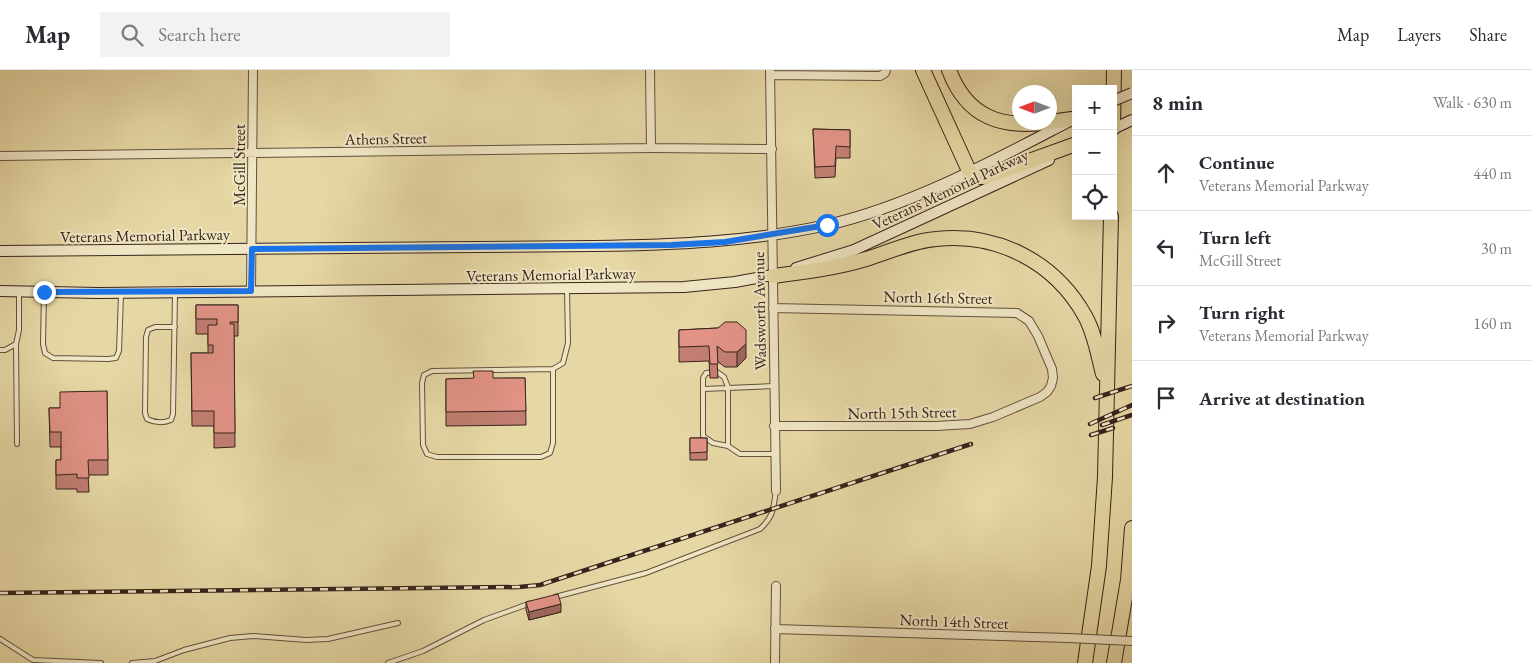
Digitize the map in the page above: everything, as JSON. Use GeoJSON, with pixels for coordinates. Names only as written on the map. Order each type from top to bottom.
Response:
{"type":"FeatureCollection","features":[{"type":"Feature","properties":{"kind":"highway"},"geometry":{"type":"LineString","coordinates":[[922,70],[970,173],[975,178],[985,177],[1072,147]]}},
{"type":"Feature","properties":{"kind":"highway"},"geometry":{"type":"LineString","coordinates":[[948,70],[953,83],[977,110],[989,117],[1012,124]]}},
{"type":"Feature","properties":{"kind":"highway"},"geometry":{"type":"LineString","coordinates":[[1114,70],[1114,85]]}},
{"type":"Feature","properties":{"kind":"highway"},"geometry":{"type":"LineString","coordinates":[[1057,121],[1072,119]]}},
{"type":"Feature","properties":{"kind":"highway"},"geometry":{"type":"LineString","coordinates":[[1085,663],[1100,558],[1105,477],[1111,220]]}},
{"type":"Feature","properties":{"kind":"highway"},"geometry":{"type":"LineString","coordinates":[[773,276],[824,270],[934,239],[962,238],[1006,246],[1027,256],[1046,270],[1063,285],[1074,299],[1086,317],[1093,335],[1108,393]]}},
{"type":"Feature","properties":{"kind":"highway"},"geometry":{"type":"LineString","coordinates":[[1114,663],[1128,580],[1132,528]]}},
{"type":"Feature","properties":{"kind":"street","name":"McGill Street"},"geometry":{"type":"LineString","coordinates":[[251,291],[253,70]]}},
{"type":"Feature","properties":{"kind":"street"},"geometry":{"type":"LineString","coordinates":[[650,70],[652,148]]}},
{"type":"Feature","properties":{"kind":"street"},"geometry":{"type":"LineString","coordinates":[[770,72],[880,76],[885,72]]}},
{"type":"Feature","properties":{"kind":"street","name":"Wadsworth Avenue"},"geometry":{"type":"LineString","coordinates":[[770,72],[776,491]]}},
{"type":"Feature","properties":{"kind":"street"},"geometry":{"type":"LineString","coordinates":[[1117,99],[1132,92]]}},
{"type":"Feature","properties":{"kind":"street","name":"Veterans Memorial Parkway"},"geometry":{"type":"LineString","coordinates":[[0,251],[671,245],[725,242],[827,225],[884,208],[970,173],[1072,120]]}},
{"type":"Feature","properties":{"kind":"street"},"geometry":{"type":"LineString","coordinates":[[1117,126],[1132,120]]}},
{"type":"Feature","properties":{"kind":"street","name":"Athens Street"},"geometry":{"type":"LineString","coordinates":[[0,156],[652,148],[772,149]]}},
{"type":"Feature","properties":{"kind":"street","name":"Veterans Memorial Parkway"},"geometry":{"type":"LineString","coordinates":[[0,291],[121,293],[567,289],[684,287],[728,283],[773,276],[854,250],[982,192],[1072,148]]}},
{"type":"Feature","properties":{"kind":"street","name":"North 16th Street"},"geometry":{"type":"LineString","coordinates":[[773,308],[1017,313],[1029,320],[1038,336],[1052,369],[1053,378],[1051,386]]}},
{"type":"Feature","properties":{"kind":"street","name":"North 15th Street"},"geometry":{"type":"LineString","coordinates":[[774,426],[936,426],[970,424],[993,417],[1040,397],[1051,386]]}},
{"type":"Feature","properties":{"kind":"street"},"geometry":{"type":"LineString","coordinates":[[775,663],[776,586]]}},
{"type":"Feature","properties":{"kind":"street","name":"North 14th Street"},"geometry":{"type":"LineString","coordinates":[[775,629],[1132,641]]}},
{"type":"Feature","properties":{"kind":"lane"},"geometry":{"type":"LineString","coordinates":[[553,369],[554,443],[550,453],[532,457],[437,457],[426,454],[423,444],[422,383],[424,375],[432,370],[553,369],[563,363],[568,343],[567,289]]}},
{"type":"Feature","properties":{"kind":"lane"},"geometry":{"type":"LineString","coordinates":[[17,444],[16,344],[19,330],[19,292]]}},
{"type":"Feature","properties":{"kind":"lane"},"geometry":{"type":"LineString","coordinates":[[44,292],[43,344],[45,353],[53,358],[108,359],[116,358],[120,351],[121,293]]}},
{"type":"Feature","properties":{"kind":"lane"},"geometry":{"type":"LineString","coordinates":[[175,292],[175,327],[174,414],[171,420],[166,422],[152,421],[147,419],[145,413],[146,337],[148,330],[155,327],[175,327]]}},
{"type":"Feature","properties":{"kind":"lane"},"geometry":{"type":"LineString","coordinates":[[0,350],[5,350],[16,344]]}},
{"type":"Feature","properties":{"kind":"lane"},"geometry":{"type":"LineString","coordinates":[[728,446],[728,388],[724,377],[717,372],[709,372],[703,378],[703,436],[713,443],[728,446],[740,454],[776,454]]}},
{"type":"Feature","properties":{"kind":"lane"},"geometry":{"type":"LineString","coordinates":[[703,388],[774,386]]}},
{"type":"Feature","properties":{"kind":"lane"},"geometry":{"type":"LineString","coordinates":[[550,598],[646,574],[760,529],[770,520],[776,491]]}},
{"type":"Feature","properties":{"kind":"lane"},"geometry":{"type":"LineString","coordinates":[[388,663],[423,651],[484,620],[540,600]]}},
{"type":"Feature","properties":{"kind":"lane"},"geometry":{"type":"LineString","coordinates":[[132,663],[155,661],[184,650],[230,638],[253,636],[306,640],[328,639],[398,623]]}},
{"type":"Feature","properties":{"kind":"lane"},"geometry":{"type":"LineString","coordinates":[[0,638],[33,660],[101,663]]}},
{"type":"Feature","properties":{"kind":"building"},"geometry":{"type":"Polygon","coordinates":[[[813,129],[850,130],[850,147],[836,146],[835,166],[815,167],[813,129]]]}},
{"type":"Feature","properties":{"kind":"building"},"geometry":{"type":"Polygon","coordinates":[[[196,305],[238,305],[238,322],[230,322],[230,324],[234,324],[235,433],[214,433],[214,411],[192,411],[191,353],[213,353],[213,345],[208,345],[208,325],[217,325],[217,319],[196,319],[196,305]]]}},
{"type":"Feature","properties":{"kind":"building"},"geometry":{"type":"Polygon","coordinates":[[[725,322],[737,322],[746,330],[746,344],[737,352],[725,352],[717,346],[718,364],[710,364],[709,346],[679,347],[679,330],[718,328],[725,322]]]}},
{"type":"Feature","properties":{"kind":"building"},"geometry":{"type":"Polygon","coordinates":[[[473,371],[493,371],[493,378],[525,378],[526,411],[446,412],[446,379],[474,378],[473,371]]]}},
{"type":"Feature","properties":{"kind":"building"},"geometry":{"type":"Polygon","coordinates":[[[107,391],[108,460],[88,460],[89,478],[77,478],[77,474],[56,475],[56,460],[61,460],[61,432],[50,432],[49,408],[60,408],[60,392],[107,391]]]}},
{"type":"Feature","properties":{"kind":"building"},"geometry":{"type":"Polygon","coordinates":[[[690,438],[707,438],[707,452],[690,453],[690,438]]]}},
{"type":"Feature","properties":{"kind":"building"},"geometry":{"type":"Polygon","coordinates":[[[558,594],[561,604],[529,612],[526,602],[558,594]]]}},
{"type":"Feature","properties":{"kind":"railway"},"geometry":{"type":"LineString","coordinates":[[1095,398],[1132,386]]}},
{"type":"Feature","properties":{"kind":"railway"},"geometry":{"type":"LineString","coordinates":[[1090,424],[1132,405]]}},
{"type":"Feature","properties":{"kind":"railway"},"geometry":{"type":"LineString","coordinates":[[1102,425],[1132,415]]}},
{"type":"Feature","properties":{"kind":"railway"},"geometry":{"type":"LineString","coordinates":[[1091,435],[1113,428]]}},
{"type":"Feature","properties":{"kind":"railway"},"geometry":{"type":"LineString","coordinates":[[0,593],[519,587],[540,585],[971,444]]}},
{"type":"Feature","properties":{"kind":"route"},"geometry":{"type":"LineString","coordinates":[[44,292],[251,291],[252,249],[671,245],[725,242],[827,225]]}}]}
